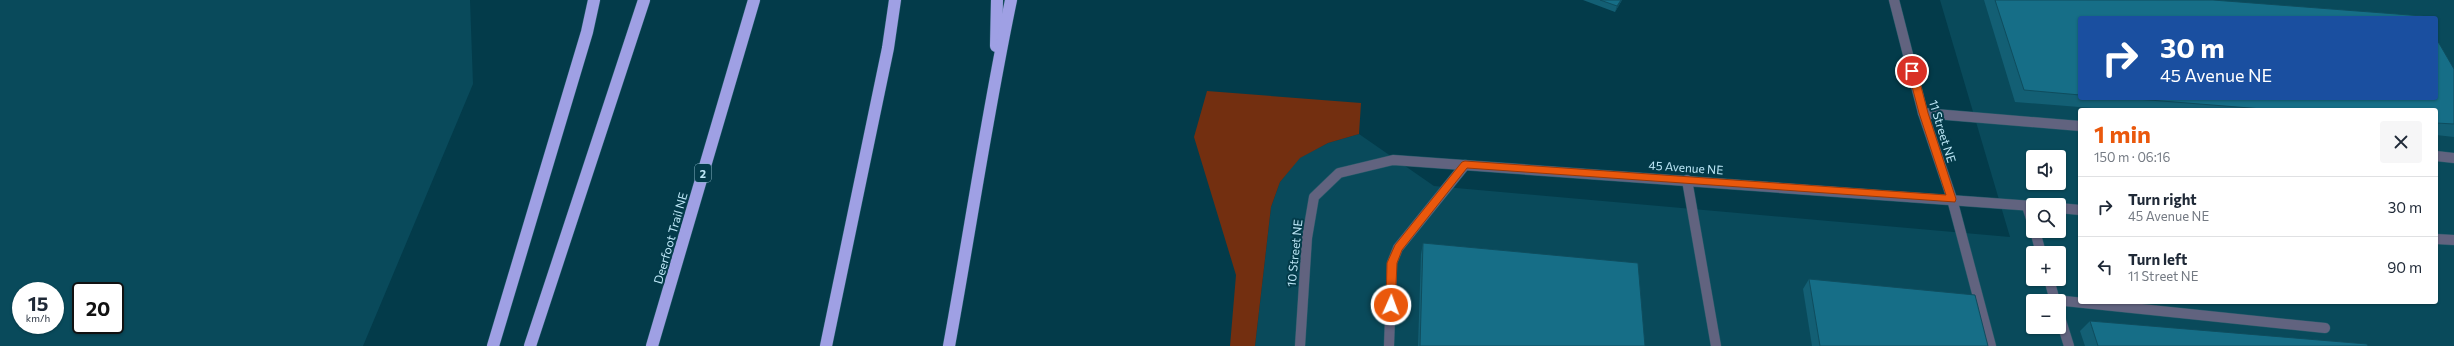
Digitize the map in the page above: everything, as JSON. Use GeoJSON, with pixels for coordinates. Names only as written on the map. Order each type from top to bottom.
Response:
{"type":"FeatureCollection","features":[{"type":"Feature","properties":{"kind":"highway"},"geometry":{"type":"LineString","coordinates":[[493,346],[587,32],[594,0]]}},
{"type":"Feature","properties":{"kind":"highway"},"geometry":{"type":"LineString","coordinates":[[530,346],[644,0]]}},
{"type":"Feature","properties":{"kind":"highway","name":"Deerfoot Trail NE"},"geometry":{"type":"LineString","coordinates":[[652,346],[754,0]]}},
{"type":"Feature","properties":{"kind":"highway"},"geometry":{"type":"LineString","coordinates":[[826,346],[888,48],[895,0]]}},
{"type":"Feature","properties":{"kind":"highway"},"geometry":{"type":"LineString","coordinates":[[996,0],[996,73]]}},
{"type":"Feature","properties":{"kind":"highway"},"geometry":{"type":"LineString","coordinates":[[949,346],[988,130],[996,73],[1011,0]]}},
{"type":"Feature","properties":{"kind":"street","name":"11 Street NE"},"geometry":{"type":"LineString","coordinates":[[1894,0],[1923,113],[1952,199],[1991,346]]}},
{"type":"Feature","properties":{"kind":"street"},"geometry":{"type":"LineString","coordinates":[[1923,113],[2078,126]]}},
{"type":"Feature","properties":{"kind":"street"},"geometry":{"type":"LineString","coordinates":[[2438,156],[2454,158]]}},
{"type":"Feature","properties":{"kind":"street","name":"45 Avenue NE"},"geometry":{"type":"LineString","coordinates":[[1339,173],[1393,160],[1952,199],[2026,206]]}},
{"type":"Feature","properties":{"kind":"street"},"geometry":{"type":"LineString","coordinates":[[1389,346],[1392,263],[1398,248],[1465,164]]}},
{"type":"Feature","properties":{"kind":"street","name":"10 Street NE"},"geometry":{"type":"LineString","coordinates":[[1300,346],[1307,238],[1314,197],[1339,173]]}},
{"type":"Feature","properties":{"kind":"street"},"geometry":{"type":"LineString","coordinates":[[1687,180],[1716,346]]}},
{"type":"Feature","properties":{"kind":"street"},"geometry":{"type":"LineString","coordinates":[[2066,209],[2078,210]]}},
{"type":"Feature","properties":{"kind":"street"},"geometry":{"type":"LineString","coordinates":[[2438,239],[2454,240]]}},
{"type":"Feature","properties":{"kind":"street"},"geometry":{"type":"LineString","coordinates":[[2066,302],[2078,303]]}},
{"type":"Feature","properties":{"kind":"street"},"geometry":{"type":"LineString","coordinates":[[2085,304],[2325,328]]}},
{"type":"Feature","properties":{"kind":"street"},"geometry":{"type":"LineString","coordinates":[[2065,334],[2069,346]]}},
{"type":"Feature","properties":{"kind":"shaded area"},"geometry":{"type":"Polygon","coordinates":[[[0,0],[470,0],[473,84],[363,346],[0,346],[0,0]]]}},
{"type":"Feature","properties":{"kind":"shaded area"},"geometry":{"type":"Polygon","coordinates":[[[1940,0],[2454,0],[2454,346],[1255,346],[1271,207],[1280,182],[1299,158],[1328,143],[1359,134],[1434,186],[2010,237],[1940,0]]]}},
{"type":"Feature","properties":{"kind":"shaded area"},"geometry":{"type":"Polygon","coordinates":[[[1207,91],[1361,103],[1359,134],[1328,143],[1300,158],[1280,182],[1271,207],[1255,346],[1230,346],[1236,275],[1194,137],[1207,91]]]}},
{"type":"Feature","properties":{"kind":"building"},"geometry":{"type":"Polygon","coordinates":[[[1600,0],[1621,0],[1617,6],[1600,0]]]}},
{"type":"Feature","properties":{"kind":"building"},"geometry":{"type":"Polygon","coordinates":[[[1995,0],[2213,0],[2423,16],[2078,16],[2078,95],[2024,90],[1995,0]]]}},
{"type":"Feature","properties":{"kind":"building"},"geometry":{"type":"Polygon","coordinates":[[[2438,41],[2454,69],[2454,124],[2438,123],[2438,108],[2250,108],[2149,100],[2438,100],[2438,41]]]}},
{"type":"Feature","properties":{"kind":"building"},"geometry":{"type":"Polygon","coordinates":[[[1423,243],[1638,263],[1645,346],[1420,346],[1423,243]]]}},
{"type":"Feature","properties":{"kind":"building"},"geometry":{"type":"Polygon","coordinates":[[[1809,279],[1975,295],[1988,346],[1820,346],[1809,279]]]}},
{"type":"Feature","properties":{"kind":"building"},"geometry":{"type":"Polygon","coordinates":[[[2090,321],[2367,344],[2368,346],[2098,346],[2090,321]]]}},
{"type":"Feature","properties":{"kind":"route"},"geometry":{"type":"LineString","coordinates":[[1391,305],[1392,263],[1398,248],[1465,164],[1952,199],[1923,113],[1912,71]]}}]}
